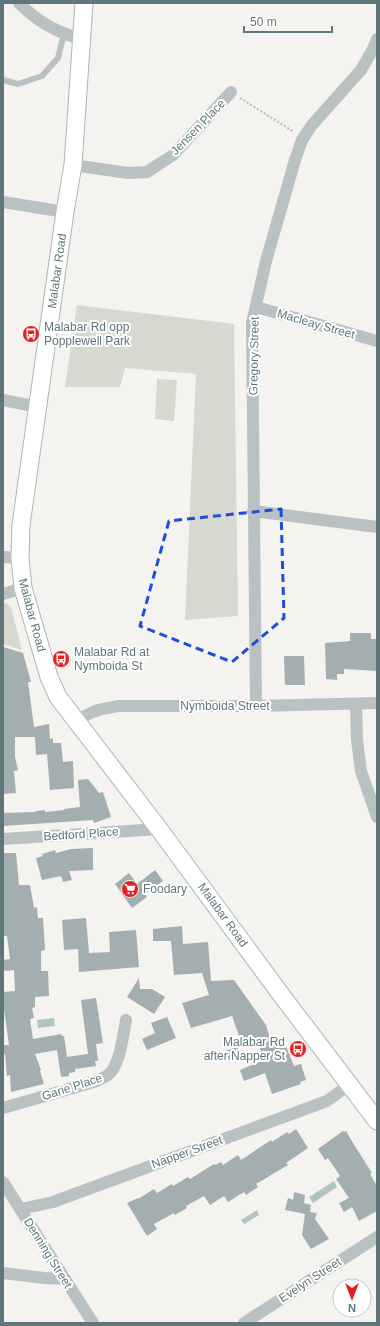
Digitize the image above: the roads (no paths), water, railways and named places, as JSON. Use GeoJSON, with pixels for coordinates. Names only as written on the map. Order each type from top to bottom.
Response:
{"type":"FeatureCollection","features":[{"type":"Feature","properties":{"kind":"main road","name":"Malabar Road"},"geometry":{"type":"LineString","coordinates":[[84,3],[73,165],[21,525],[20,558],[23,588],[49,677],[58,697],[159,829],[282,996],[377,1121]]}},
{"type":"Feature","properties":{"kind":"street"},"geometry":{"type":"LineString","coordinates":[[19,3],[42,23],[64,34],[81,39]]}},
{"type":"Feature","properties":{"kind":"street","name":"Gregory Street"},"geometry":{"type":"LineString","coordinates":[[256,706],[252,324],[266,261],[302,140],[312,125],[361,70],[377,39]]}},
{"type":"Feature","properties":{"kind":"street","name":"Jensen Place"},"geometry":{"type":"LineString","coordinates":[[73,165],[128,173],[147,172],[173,155],[231,92]]}},
{"type":"Feature","properties":{"kind":"street"},"geometry":{"type":"LineString","coordinates":[[3,202],[65,212]]}},
{"type":"Feature","properties":{"kind":"street","name":"Macleay Street"},"geometry":{"type":"LineString","coordinates":[[256,307],[377,341]]}},
{"type":"Feature","properties":{"kind":"street"},"geometry":{"type":"LineString","coordinates":[[3,400],[38,407]]}},
{"type":"Feature","properties":{"kind":"street"},"geometry":{"type":"LineString","coordinates":[[253,511],[377,527]]}},
{"type":"Feature","properties":{"kind":"street"},"geometry":{"type":"LineString","coordinates":[[3,558],[20,558]]}},
{"type":"Feature","properties":{"kind":"street"},"geometry":{"type":"LineString","coordinates":[[3,594],[23,588]]}},
{"type":"Feature","properties":{"kind":"street"},"geometry":{"type":"LineString","coordinates":[[356,704],[357,740],[361,771],[377,817]]}},
{"type":"Feature","properties":{"kind":"street","name":"Nymboida Street"},"geometry":{"type":"LineString","coordinates":[[76,722],[88,713],[100,709],[119,706],[377,704]]}},
{"type":"Feature","properties":{"kind":"street","name":"Bedford Place"},"geometry":{"type":"LineString","coordinates":[[3,839],[159,829]]}},
{"type":"Feature","properties":{"kind":"street","name":"Garie Place"},"geometry":{"type":"LineString","coordinates":[[3,1108],[97,1081],[108,1075],[114,1069],[117,1061],[126,1020]]}},
{"type":"Feature","properties":{"kind":"street","name":"Napper Street"},"geometry":{"type":"LineString","coordinates":[[20,1209],[53,1202],[327,1101],[350,1085]]}},
{"type":"Feature","properties":{"kind":"street","name":"Denning Street"},"geometry":{"type":"LineString","coordinates":[[3,1182],[93,1323]]}},
{"type":"Feature","properties":{"kind":"street","name":"Evelyn Street"},"geometry":{"type":"LineString","coordinates":[[244,1323],[377,1237]]}},
{"type":"Feature","properties":{"kind":"street"},"geometry":{"type":"LineString","coordinates":[[3,1273],[64,1279]]}},
{"type":"Feature","properties":{"kind":"lane"},"geometry":{"type":"LineString","coordinates":[[3,80],[18,84],[42,76],[58,58],[64,34]]}},
{"type":"Feature","properties":{"kind":"place","name":"Malabar Rd opp Popplewell Park"},"geometry":{"type":"Point","coordinates":[31,334]}},
{"type":"Feature","properties":{"kind":"place","name":"Malabar Rd at Nymboida St"},"geometry":{"type":"Point","coordinates":[61,659]}},
{"type":"Feature","properties":{"kind":"place","name":"Foodary"},"geometry":{"type":"Point","coordinates":[130,889]}},
{"type":"Feature","properties":{"kind":"place","name":"Malabar Rd after Napper St"},"geometry":{"type":"Point","coordinates":[298,1049]}}]}
